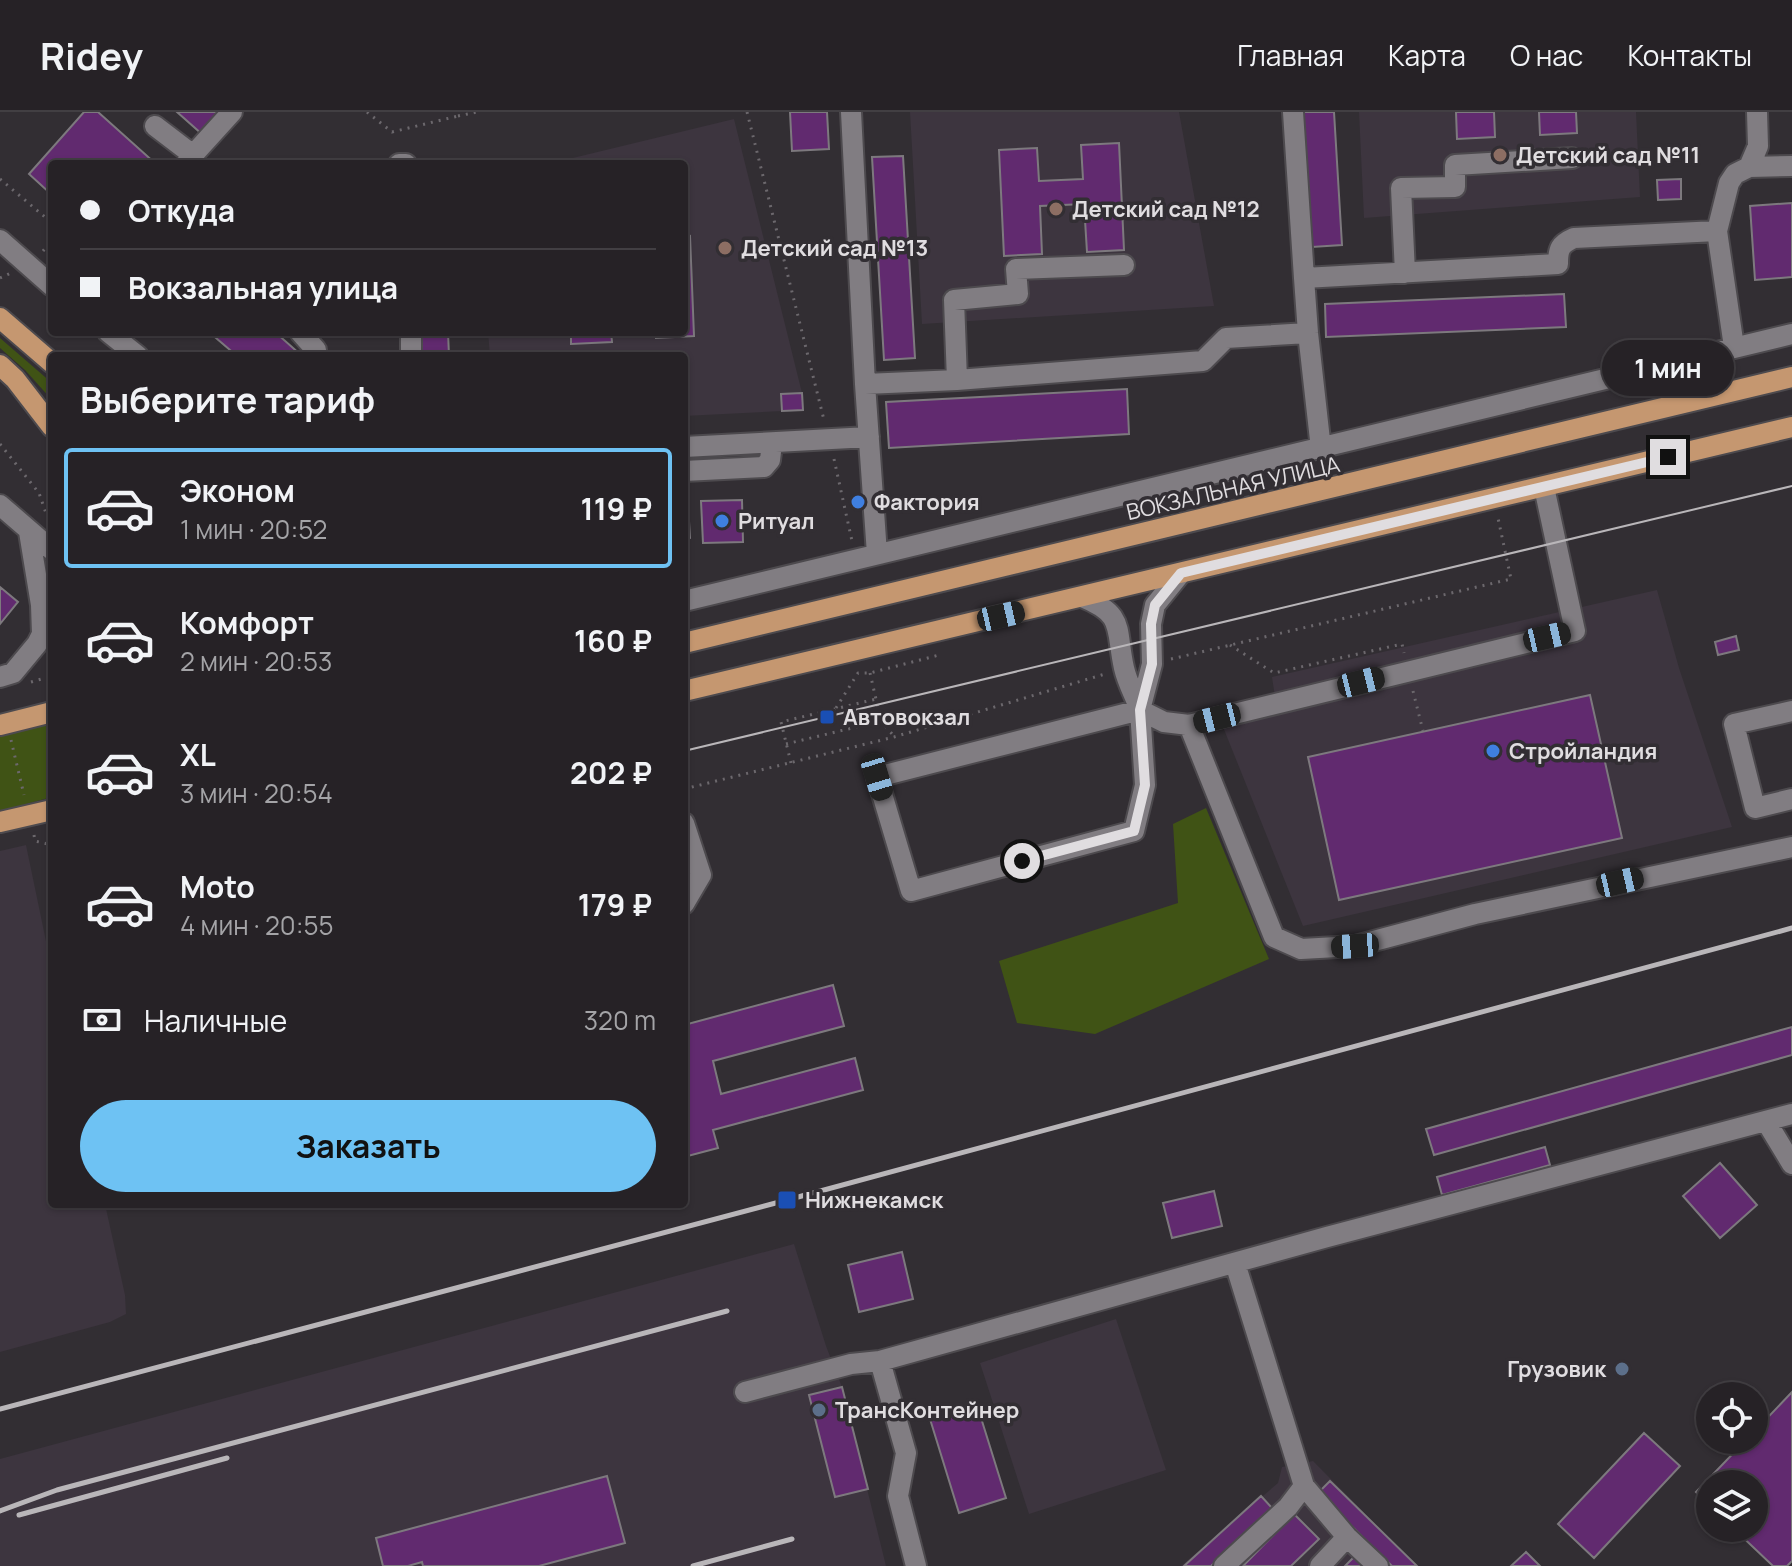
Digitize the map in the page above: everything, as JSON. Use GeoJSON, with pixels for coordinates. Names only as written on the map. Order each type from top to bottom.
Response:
{"type":"FeatureCollection","features":[{"type":"Feature","properties":{"kind":"main road"},"geometry":{"type":"LineString","coordinates":[[0,318],[48,360]]}},
{"type":"Feature","properties":{"kind":"main road"},"geometry":{"type":"LineString","coordinates":[[0,365],[15,379],[48,422]]}},
{"type":"Feature","properties":{"kind":"main road","name":"ВОКЗАЛЬНАЯ УЛИЦА"},"geometry":{"type":"LineString","coordinates":[[688,642],[1792,377]]}},
{"type":"Feature","properties":{"kind":"main road"},"geometry":{"type":"LineString","coordinates":[[688,690],[1792,427]]}},
{"type":"Feature","properties":{"kind":"main road"},"geometry":{"type":"LineString","coordinates":[[5,729],[48,713]]}},
{"type":"Feature","properties":{"kind":"main road"},"geometry":{"type":"LineString","coordinates":[[0,822],[48,811]]}},
{"type":"Feature","properties":{"kind":"street"},"geometry":{"type":"LineString","coordinates":[[155,126],[190,159],[232,112]]}},
{"type":"Feature","properties":{"kind":"street"},"geometry":{"type":"LineString","coordinates":[[851,112],[877,554]]}},
{"type":"Feature","properties":{"kind":"street"},"geometry":{"type":"LineString","coordinates":[[1293,112],[1308,333],[1321,449]]}},
{"type":"Feature","properties":{"kind":"street"},"geometry":{"type":"LineString","coordinates":[[1749,167],[1758,146],[1757,112]]}},
{"type":"Feature","properties":{"kind":"street"},"geometry":{"type":"LineString","coordinates":[[1405,273],[1401,188],[1455,187],[1455,165],[1572,158]]}},
{"type":"Feature","properties":{"kind":"street"},"geometry":{"type":"LineString","coordinates":[[1734,347],[1717,231],[1729,183],[1735,174],[1749,167],[1792,166]]}},
{"type":"Feature","properties":{"kind":"street"},"geometry":{"type":"LineString","coordinates":[[1304,278],[1558,264],[1558,251],[1563,243],[1574,238],[1717,231]]}},
{"type":"Feature","properties":{"kind":"street"},"geometry":{"type":"LineString","coordinates":[[0,240],[48,282]]}},
{"type":"Feature","properties":{"kind":"street"},"geometry":{"type":"LineString","coordinates":[[957,380],[954,300],[1018,294],[1016,269],[1124,265]]}},
{"type":"Feature","properties":{"kind":"street"},"geometry":{"type":"LineString","coordinates":[[865,384],[1203,361],[1226,338],[1308,333]]}},
{"type":"Feature","properties":{"kind":"street"},"geometry":{"type":"LineString","coordinates":[[688,600],[1792,334]]}},
{"type":"Feature","properties":{"kind":"street"},"geometry":{"type":"LineString","coordinates":[[113,336],[133,352]]}},
{"type":"Feature","properties":{"kind":"street"},"geometry":{"type":"LineString","coordinates":[[304,336],[316,350],[314,352]]}},
{"type":"Feature","properties":{"kind":"street"},"geometry":{"type":"LineString","coordinates":[[688,447],[869,437]]}},
{"type":"Feature","properties":{"kind":"street"},"geometry":{"type":"LineString","coordinates":[[688,471],[764,467],[770,460],[772,443]]}},
{"type":"Feature","properties":{"kind":"street"},"geometry":{"type":"LineString","coordinates":[[1082,597],[1112,613],[1119,630],[1124,670],[1140,710],[1145,785],[1134,831],[911,891],[877,777],[1140,710],[1164,722],[1189,725],[1575,631],[1544,487]]}},
{"type":"Feature","properties":{"kind":"street"},"geometry":{"type":"LineString","coordinates":[[0,505],[48,547]]}},
{"type":"Feature","properties":{"kind":"street"},"geometry":{"type":"LineString","coordinates":[[0,677],[13,673],[42,634],[41,605],[29,532]]}},
{"type":"Feature","properties":{"kind":"street"},"geometry":{"type":"LineString","coordinates":[[1140,710],[1152,664],[1151,624],[1155,605],[1181,573]]}},
{"type":"Feature","properties":{"kind":"street"},"geometry":{"type":"LineString","coordinates":[[1792,711],[1734,724],[1755,808],[1792,799]]}},
{"type":"Feature","properties":{"kind":"street"},"geometry":{"type":"LineString","coordinates":[[1189,725],[1274,937],[1301,949],[1355,946],[1475,914],[1792,847]]}},
{"type":"Feature","properties":{"kind":"street"},"geometry":{"type":"LineString","coordinates":[[688,835],[701,875],[688,897]]}},
{"type":"Feature","properties":{"kind":"street"},"geometry":{"type":"LineString","coordinates":[[745,1392],[851,1364],[880,1361],[1792,1114]]}},
{"type":"Feature","properties":{"kind":"street"},"geometry":{"type":"LineString","coordinates":[[1766,1121],[1792,1164]]}},
{"type":"Feature","properties":{"kind":"street"},"geometry":{"type":"LineString","coordinates":[[1235,1263],[1304,1486],[1347,1537],[1378,1566]]}},
{"type":"Feature","properties":{"kind":"street"},"geometry":{"type":"LineString","coordinates":[[880,1361],[906,1453],[898,1496],[916,1566]]}},
{"type":"Feature","properties":{"kind":"street"},"geometry":{"type":"LineString","coordinates":[[1224,1566],[1288,1507],[1304,1486]]}},
{"type":"Feature","properties":{"kind":"street"},"geometry":{"type":"LineString","coordinates":[[1320,1566],[1347,1537]]}},
{"type":"Feature","properties":{"kind":"path"},"geometry":{"type":"LineString","coordinates":[[367,112],[392,132],[458,114],[477,112]]}},
{"type":"Feature","properties":{"kind":"path"},"geometry":{"type":"LineString","coordinates":[[747,112],[843,492],[852,546],[848,561]]}},
{"type":"Feature","properties":{"kind":"path"},"geometry":{"type":"LineString","coordinates":[[0,179],[48,220]]}},
{"type":"Feature","properties":{"kind":"path"},"geometry":{"type":"LineString","coordinates":[[0,444],[39,493],[48,519]]}},
{"type":"Feature","properties":{"kind":"path"},"geometry":{"type":"LineString","coordinates":[[1152,664],[1511,579],[1496,510]]}},
{"type":"Feature","properties":{"kind":"path"},"geometry":{"type":"LineString","coordinates":[[836,708],[858,673],[870,673],[939,655]]}},
{"type":"Feature","properties":{"kind":"path"},"geometry":{"type":"LineString","coordinates":[[688,788],[894,737],[1124,670]]}},
{"type":"Feature","properties":{"kind":"path"},"geometry":{"type":"LineString","coordinates":[[870,673],[881,721],[894,737]]}},
{"type":"Feature","properties":{"kind":"path"},"geometry":{"type":"LineString","coordinates":[[791,763],[781,722],[876,699]]}},
{"type":"Feature","properties":{"kind":"path"},"geometry":{"type":"LineString","coordinates":[[786,744],[881,721]]}},
{"type":"Feature","properties":{"kind":"path"},"geometry":{"type":"LineString","coordinates":[[5,729],[27,804]]}},
{"type":"Feature","properties":{"kind":"path"},"geometry":{"type":"LineString","coordinates":[[33,832],[35,841],[48,844]]}},
{"type":"Feature","properties":{"kind":"shaded area","name":"Детский сад №12"},"geometry":{"type":"Polygon","coordinates":[[[910,112],[1179,112],[1214,306],[922,324],[910,112]]]}},
{"type":"Feature","properties":{"kind":"shaded area","name":"Детский сад №11"},"geometry":{"type":"Polygon","coordinates":[[[1359,112],[1636,112],[1640,197],[1364,218],[1359,112]]]}},
{"type":"Feature","properties":{"kind":"shaded area","name":"Детский сад №13"},"geometry":{"type":"Polygon","coordinates":[[[734,119],[802,393],[803,410],[688,416],[688,352],[490,352],[488,336],[688,336],[688,160],[565,160],[734,119]]]}},
{"type":"Feature","properties":{"kind":"shaded area"},"geometry":{"type":"Polygon","coordinates":[[[1657,590],[1679,668],[1732,827],[1303,926],[1215,707],[1275,697],[1272,677],[1657,590]]]}},
{"type":"Feature","properties":{"kind":"shaded area"},"geometry":{"type":"Polygon","coordinates":[[[26,845],[48,951],[48,1208],[106,1208],[125,1295],[126,1314],[110,1322],[0,1352],[0,851],[26,845]]]}},
{"type":"Feature","properties":{"kind":"shaded area"},"geometry":{"type":"Polygon","coordinates":[[[794,1244],[842,1387],[886,1566],[0,1566],[0,1459],[794,1244]]]}},
{"type":"Feature","properties":{"kind":"shaded area"},"geometry":{"type":"Polygon","coordinates":[[[1116,1319],[1166,1470],[1029,1514],[980,1363],[1116,1319]]]}},
{"type":"Feature","properties":{"kind":"shaded area"},"geometry":{"type":"Polygon","coordinates":[[[1313,1461],[1417,1566],[1181,1566],[1278,1483],[1282,1467],[1313,1461]]]}},
{"type":"Feature","properties":{"kind":"green space"},"geometry":{"type":"Polygon","coordinates":[[[0,338],[48,380],[48,396],[25,370],[0,348],[0,338]]]}},
{"type":"Feature","properties":{"kind":"green space"},"geometry":{"type":"Polygon","coordinates":[[[48,723],[48,798],[0,811],[0,735],[48,723]]]}},
{"type":"Feature","properties":{"kind":"green space"},"geometry":{"type":"Polygon","coordinates":[[[1206,808],[1269,959],[1095,1034],[1017,1023],[999,961],[1178,903],[1173,824],[1206,808]]]}},
{"type":"Feature","properties":{"kind":"building"},"geometry":{"type":"Polygon","coordinates":[[[84,112],[98,112],[152,160],[48,160],[48,191],[29,174],[84,112]]]}},
{"type":"Feature","properties":{"kind":"building"},"geometry":{"type":"Polygon","coordinates":[[[177,112],[224,112],[203,135],[177,112]]]}},
{"type":"Feature","properties":{"kind":"building"},"geometry":{"type":"Polygon","coordinates":[[[790,112],[827,112],[829,149],[792,151],[790,112]]]}},
{"type":"Feature","properties":{"kind":"building"},"geometry":{"type":"Polygon","coordinates":[[[1303,112],[1334,112],[1342,245],[1312,247],[1303,112]]]}},
{"type":"Feature","properties":{"kind":"building"},"geometry":{"type":"Polygon","coordinates":[[[1456,112],[1494,112],[1495,137],[1457,139],[1456,112]]]}},
{"type":"Feature","properties":{"kind":"building"},"geometry":{"type":"Polygon","coordinates":[[[1539,112],[1576,112],[1577,133],[1540,135],[1539,112]]]}},
{"type":"Feature","properties":{"kind":"building"},"geometry":{"type":"Polygon","coordinates":[[[1119,143],[1124,250],[1087,252],[1084,204],[1040,206],[1042,254],[1004,256],[999,150],[1037,148],[1039,181],[1083,179],[1081,145],[1119,143]]]}},
{"type":"Feature","properties":{"kind":"building"},"geometry":{"type":"Polygon","coordinates":[[[903,156],[915,358],[884,360],[872,157],[903,156]]]}},
{"type":"Feature","properties":{"kind":"building"},"geometry":{"type":"Polygon","coordinates":[[[1681,179],[1681,199],[1658,200],[1657,180],[1681,179]]]}},
{"type":"Feature","properties":{"kind":"building"},"geometry":{"type":"Polygon","coordinates":[[[1792,203],[1792,277],[1755,280],[1750,206],[1792,203]]]}},
{"type":"Feature","properties":{"kind":"building"},"geometry":{"type":"Polygon","coordinates":[[[688,236],[694,336],[656,338],[688,336],[688,236]]]}},
{"type":"Feature","properties":{"kind":"building"},"geometry":{"type":"Polygon","coordinates":[[[1564,294],[1566,327],[1326,337],[1325,304],[1564,294]]]}},
{"type":"Feature","properties":{"kind":"building"},"geometry":{"type":"Polygon","coordinates":[[[214,336],[280,336],[298,352],[232,352],[214,336]]]}},
{"type":"Feature","properties":{"kind":"building"},"geometry":{"type":"Polygon","coordinates":[[[418,336],[448,336],[449,352],[418,352],[418,336]]]}},
{"type":"Feature","properties":{"kind":"building"},"geometry":{"type":"Polygon","coordinates":[[[571,336],[611,336],[612,342],[571,344],[571,336]]]}},
{"type":"Feature","properties":{"kind":"building"},"geometry":{"type":"Polygon","coordinates":[[[1127,389],[1129,434],[889,448],[886,402],[1127,389]]]}},
{"type":"Feature","properties":{"kind":"building"},"geometry":{"type":"Polygon","coordinates":[[[802,393],[803,410],[782,411],[781,394],[802,393]]]}},
{"type":"Feature","properties":{"kind":"building","name":"Ритуал"},"geometry":{"type":"Polygon","coordinates":[[[742,500],[743,542],[703,543],[701,501],[742,500]]]}},
{"type":"Feature","properties":{"kind":"building"},"geometry":{"type":"Polygon","coordinates":[[[0,587],[18,602],[0,624],[0,587]]]}},
{"type":"Feature","properties":{"kind":"building"},"geometry":{"type":"Polygon","coordinates":[[[1736,636],[1739,650],[1718,655],[1715,642],[1736,636]]]}},
{"type":"Feature","properties":{"kind":"building"},"geometry":{"type":"Polygon","coordinates":[[[1590,695],[1622,838],[1339,900],[1308,757],[1590,695]]]}},
{"type":"Feature","properties":{"kind":"building"},"geometry":{"type":"Polygon","coordinates":[[[833,985],[844,1026],[713,1061],[721,1094],[855,1058],[863,1090],[713,1130],[718,1148],[688,1156],[688,1024],[833,985]]]}},
{"type":"Feature","properties":{"kind":"building"},"geometry":{"type":"Polygon","coordinates":[[[1792,1027],[1792,1055],[1434,1155],[1426,1129],[1792,1027]]]}},
{"type":"Feature","properties":{"kind":"building"},"geometry":{"type":"Polygon","coordinates":[[[1545,1147],[1550,1165],[1442,1195],[1437,1177],[1545,1147]]]}},
{"type":"Feature","properties":{"kind":"building"},"geometry":{"type":"Polygon","coordinates":[[[1720,1163],[1757,1205],[1720,1238],[1683,1196],[1720,1163]]]}},
{"type":"Feature","properties":{"kind":"building"},"geometry":{"type":"Polygon","coordinates":[[[1214,1191],[1222,1226],[1172,1238],[1163,1203],[1214,1191]]]}},
{"type":"Feature","properties":{"kind":"building"},"geometry":{"type":"Polygon","coordinates":[[[902,1252],[913,1299],[859,1312],[848,1265],[902,1252]]]}},
{"type":"Feature","properties":{"kind":"building"},"geometry":{"type":"Polygon","coordinates":[[[842,1387],[868,1489],[835,1497],[809,1395],[842,1387]]]}},
{"type":"Feature","properties":{"kind":"building"},"geometry":{"type":"Polygon","coordinates":[[[1792,1392],[1792,1561],[1787,1566],[1773,1566],[1748,1542],[1768,1542],[1768,1470],[1717,1470],[1733,1454],[1768,1454],[1768,1417],[1792,1392]]]}},
{"type":"Feature","properties":{"kind":"building"},"geometry":{"type":"Polygon","coordinates":[[[977,1405],[1006,1498],[959,1513],[930,1419],[977,1405]]]}},
{"type":"Feature","properties":{"kind":"building"},"geometry":{"type":"Polygon","coordinates":[[[1644,1433],[1680,1466],[1594,1558],[1558,1524],[1644,1433]]]}},
{"type":"Feature","properties":{"kind":"building"},"geometry":{"type":"Polygon","coordinates":[[[607,1476],[625,1543],[539,1566],[423,1566],[422,1562],[408,1566],[383,1566],[376,1538],[607,1476]]]}},
{"type":"Feature","properties":{"kind":"building"},"geometry":{"type":"Polygon","coordinates":[[[1330,1481],[1417,1566],[1392,1566],[1318,1493],[1330,1481]]]}},
{"type":"Feature","properties":{"kind":"building"},"geometry":{"type":"Polygon","coordinates":[[[1261,1496],[1273,1509],[1211,1566],[1184,1566],[1261,1496]]]}},
{"type":"Feature","properties":{"kind":"building"},"geometry":{"type":"Polygon","coordinates":[[[1294,1514],[1319,1539],[1291,1566],[1243,1566],[1294,1514]]]}},
{"type":"Feature","properties":{"kind":"building"},"geometry":{"type":"Polygon","coordinates":[[[1526,1552],[1540,1566],[1511,1566],[1526,1552]]]}},
{"type":"Feature","properties":{"kind":"building"},"geometry":{"type":"Polygon","coordinates":[[[1354,1557],[1363,1566],[1345,1566],[1354,1557]]]}},
{"type":"Feature","properties":{"kind":"tram line"},"geometry":{"type":"LineString","coordinates":[[688,750],[1792,486]]}},
{"type":"Feature","properties":{"kind":"railway"},"geometry":{"type":"LineString","coordinates":[[0,1409],[1792,928]]}},
{"type":"Feature","properties":{"kind":"railway"},"geometry":{"type":"LineString","coordinates":[[0,1511],[57,1490],[727,1311]]}},
{"type":"Feature","properties":{"kind":"railway"},"geometry":{"type":"LineString","coordinates":[[19,1515],[227,1458]]}},
{"type":"Feature","properties":{"kind":"railway"},"geometry":{"type":"LineString","coordinates":[[693,1566],[792,1539]]}},
{"type":"Feature","properties":{"kind":"place","name":"Детский сад №11"},"geometry":{"type":"Point","coordinates":[1500,155]}},
{"type":"Feature","properties":{"kind":"place","name":"Детский сад №12"},"geometry":{"type":"Point","coordinates":[1056,209]}},
{"type":"Feature","properties":{"kind":"place","name":"Детский сад №13"},"geometry":{"type":"Point","coordinates":[725,248]}},
{"type":"Feature","properties":{"kind":"place","name":"Фактория"},"geometry":{"type":"Point","coordinates":[858,502]}},
{"type":"Feature","properties":{"kind":"place","name":"Ритуал"},"geometry":{"type":"Point","coordinates":[722,521]}},
{"type":"Feature","properties":{"kind":"place","name":"Автовокзал"},"geometry":{"type":"Point","coordinates":[827,717]}},
{"type":"Feature","properties":{"kind":"place","name":"Стройландия"},"geometry":{"type":"Point","coordinates":[1493,751]}},
{"type":"Feature","properties":{"kind":"place","name":"Нижнекамск"},"geometry":{"type":"Point","coordinates":[787,1200]}},
{"type":"Feature","properties":{"kind":"place","name":"Грузовик"},"geometry":{"type":"Point","coordinates":[1622,1369]}},
{"type":"Feature","properties":{"kind":"place","name":"ТрансКонтейнер"},"geometry":{"type":"Point","coordinates":[819,1410]}},
{"type":"Feature","properties":{"kind":"route"},"geometry":{"type":"LineString","coordinates":[[1022,861],[1134,831],[1145,785],[1140,710],[1152,664],[1151,624],[1155,605],[1181,573],[1668,457]]}}]}
